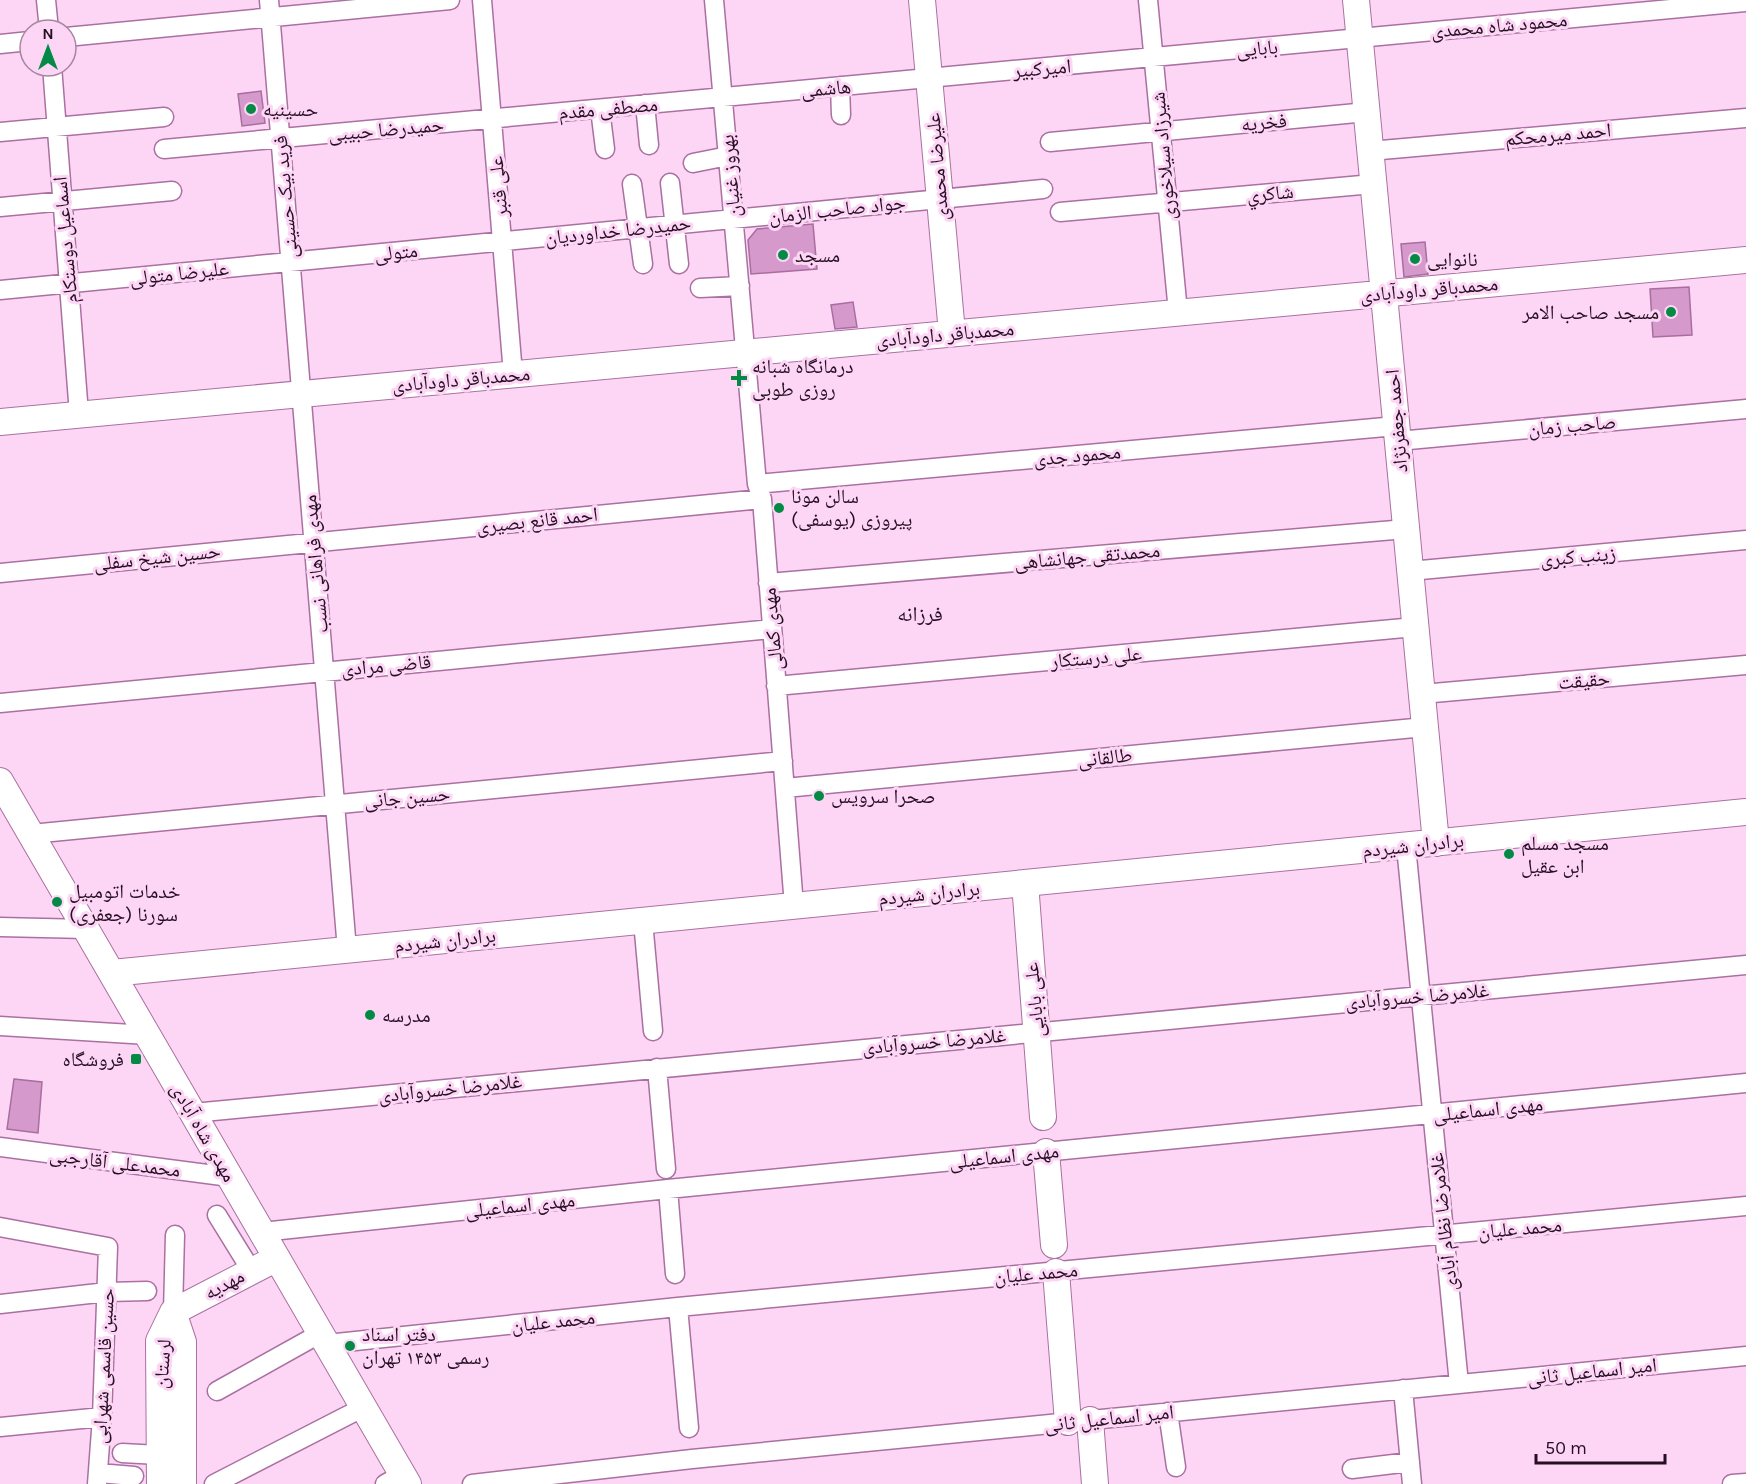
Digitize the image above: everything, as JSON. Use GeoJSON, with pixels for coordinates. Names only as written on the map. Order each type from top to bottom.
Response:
{"type":"FeatureCollection","features":[{"type":"Feature","properties":{"kind":"street"},"geometry":{"type":"LineString","coordinates":[[46,0],[48,18]]}},
{"type":"Feature","properties":{"kind":"street"},"geometry":{"type":"LineString","coordinates":[[78,35],[269,9],[450,0]]}},
{"type":"Feature","properties":{"kind":"street","name":"علی قنبر"},"geometry":{"type":"LineString","coordinates":[[482,0],[513,374]]}},
{"type":"Feature","properties":{"kind":"street","name":"بهروز غنیان"},"geometry":{"type":"LineString","coordinates":[[714,0],[745,352]]}},
{"type":"Feature","properties":{"kind":"street","name":"علیرضا محمدی"},"geometry":{"type":"LineString","coordinates":[[922,0],[952,333]]}},
{"type":"Feature","properties":{"kind":"street","name":"شیرزاد سیلاخوری"},"geometry":{"type":"LineString","coordinates":[[1148,0],[1178,312]]}},
{"type":"Feature","properties":{"kind":"street","name":"احمد جعفرنژاد"},"geometry":{"type":"LineString","coordinates":[[1356,0],[1436,843]]}},
{"type":"Feature","properties":{"kind":"street","name":"محمود شاه محمدی"},"geometry":{"type":"LineString","coordinates":[[1360,38],[1746,2]]}},
{"type":"Feature","properties":{"kind":"street","name":"فرید بیک حسینی"},"geometry":{"type":"LineString","coordinates":[[269,9],[301,393]]}},
{"type":"Feature","properties":{"kind":"street","name":"بابایی"},"geometry":{"type":"LineString","coordinates":[[1154,57],[1360,38]]}},
{"type":"Feature","properties":{"kind":"street"},"geometry":{"type":"LineString","coordinates":[[0,44],[18,42]]}},
{"type":"Feature","properties":{"kind":"street","name":"امیرکبیر"},"geometry":{"type":"LineString","coordinates":[[929,78],[1154,57]]}},
{"type":"Feature","properties":{"kind":"street","name":"اسماعیل دوستکام"},"geometry":{"type":"LineString","coordinates":[[52,78],[79,414]]}},
{"type":"Feature","properties":{"kind":"street","name":"هاشمی"},"geometry":{"type":"LineString","coordinates":[[723,97],[929,78]]}},
{"type":"Feature","properties":{"kind":"street"},"geometry":{"type":"LineString","coordinates":[[840,86],[842,115]]}},
{"type":"Feature","properties":{"kind":"street","name":"مصطفی مقدم"},"geometry":{"type":"LineString","coordinates":[[492,119],[723,97]]}},
{"type":"Feature","properties":{"kind":"street"},"geometry":{"type":"LineString","coordinates":[[645,104],[649,145]]}},
{"type":"Feature","properties":{"kind":"street"},"geometry":{"type":"LineString","coordinates":[[600,109],[605,149]]}},
{"type":"Feature","properties":{"kind":"street","name":"فخریه"},"geometry":{"type":"LineString","coordinates":[[1050,142],[1367,112]]}},
{"type":"Feature","properties":{"kind":"street"},"geometry":{"type":"LineString","coordinates":[[0,132],[164,117]]}},
{"type":"Feature","properties":{"kind":"street","name":"احمد میرمحکم"},"geometry":{"type":"LineString","coordinates":[[1370,151],[1746,118]]}},
{"type":"Feature","properties":{"kind":"street","name":"حمیدرضا حبیبی"},"geometry":{"type":"LineString","coordinates":[[164,149],[492,119]]}},
{"type":"Feature","properties":{"kind":"street"},"geometry":{"type":"LineString","coordinates":[[693,163],[728,156]]}},
{"type":"Feature","properties":{"kind":"street"},"geometry":{"type":"LineString","coordinates":[[670,183],[679,264]]}},
{"type":"Feature","properties":{"kind":"street"},"geometry":{"type":"LineString","coordinates":[[632,184],[642,264]]}},
{"type":"Feature","properties":{"kind":"street","name":"شاكري"},"geometry":{"type":"LineString","coordinates":[[1060,212],[1373,184]]}},
{"type":"Feature","properties":{"kind":"street","name":"جواد صاحب الزمان"},"geometry":{"type":"LineString","coordinates":[[734,219],[1042,189]]}},
{"type":"Feature","properties":{"kind":"street"},"geometry":{"type":"LineString","coordinates":[[0,207],[172,191]]}},
{"type":"Feature","properties":{"kind":"street","name":"حمیدرضا خداوردیان"},"geometry":{"type":"LineString","coordinates":[[502,241],[639,230],[676,223],[734,219]]}},
{"type":"Feature","properties":{"kind":"street","name":"متولی"},"geometry":{"type":"LineString","coordinates":[[290,262],[502,241]]}},
{"type":"Feature","properties":{"kind":"street","name":"محمدباقر داودآبادی"},"geometry":{"type":"LineString","coordinates":[[0,422],[1746,260]]}},
{"type":"Feature","properties":{"kind":"street","name":"علیرضا متولی"},"geometry":{"type":"LineString","coordinates":[[0,290],[290,262]]}},
{"type":"Feature","properties":{"kind":"street"},"geometry":{"type":"LineString","coordinates":[[700,288],[740,286]]}},
{"type":"Feature","properties":{"kind":"street","name":"مهدی کمالی"},"geometry":{"type":"LineString","coordinates":[[745,352],[768,583],[794,906]]}},
{"type":"Feature","properties":{"kind":"street","name":"مهدی فراهانی نسب"},"geometry":{"type":"LineString","coordinates":[[301,393],[347,950]]}},
{"type":"Feature","properties":{"kind":"street","name":"صاحب زمان"},"geometry":{"type":"LineString","coordinates":[[1397,434],[1746,410]]}},
{"type":"Feature","properties":{"kind":"street","name":"محمود جدی"},"geometry":{"type":"LineString","coordinates":[[759,491],[1397,434]]}},
{"type":"Feature","properties":{"kind":"street","name":"احمد قانع بصیری"},"geometry":{"type":"LineString","coordinates":[[313,542],[759,491]]}},
{"type":"Feature","properties":{"kind":"street","name":"محمدتقی جهانشاهی"},"geometry":{"type":"LineString","coordinates":[[768,583],[1406,529]]}},
{"type":"Feature","properties":{"kind":"street","name":"زینب کبری"},"geometry":{"type":"LineString","coordinates":[[1410,571],[1746,540]]}},
{"type":"Feature","properties":{"kind":"street","name":"حسین شیخ سفلی"},"geometry":{"type":"LineString","coordinates":[[0,573],[313,542]]}},
{"type":"Feature","properties":{"kind":"street","name":"علی درستکار"},"geometry":{"type":"LineString","coordinates":[[777,686],[1415,627]]}},
{"type":"Feature","properties":{"kind":"street","name":"قاضی مرادی"},"geometry":{"type":"LineString","coordinates":[[0,703],[772,629]]}},
{"type":"Feature","properties":{"kind":"street","name":"حقیقت"},"geometry":{"type":"LineString","coordinates":[[1422,694],[1746,665]]}},
{"type":"Feature","properties":{"kind":"street","name":"طالقانی"},"geometry":{"type":"LineString","coordinates":[[785,788],[1425,727]]}},
{"type":"Feature","properties":{"kind":"street","name":"حسین جانی"},"geometry":{"type":"LineString","coordinates":[[31,834],[783,761]]}},
{"type":"Feature","properties":{"kind":"street","name":"مهدی شاه آبادی"},"geometry":{"type":"LineString","coordinates":[[0,781],[364,1407],[398,1481]]}},
{"type":"Feature","properties":{"kind":"street","name":"برادران شیردم"},"geometry":{"type":"LineString","coordinates":[[112,973],[1746,812]]}},
{"type":"Feature","properties":{"kind":"street","name":"غلامرضا نظام آبادی"},"geometry":{"type":"LineString","coordinates":[[1406,846],[1459,1384]]}},
{"type":"Feature","properties":{"kind":"street","name":"علی بابایی"},"geometry":{"type":"LineString","coordinates":[[1024,883],[1043,1118]]}},
{"type":"Feature","properties":{"kind":"street"},"geometry":{"type":"LineString","coordinates":[[643,921],[653,1031]]}},
{"type":"Feature","properties":{"kind":"street"},"geometry":{"type":"LineString","coordinates":[[0,927],[86,929]]}},
{"type":"Feature","properties":{"kind":"street","name":"غلامرضا خسروآبادی"},"geometry":{"type":"LineString","coordinates":[[193,1113],[1746,965]]}},
{"type":"Feature","properties":{"kind":"street"},"geometry":{"type":"LineString","coordinates":[[0,1026],[148,1035]]}},
{"type":"Feature","properties":{"kind":"street"},"geometry":{"type":"LineString","coordinates":[[657,1068],[666,1169]]}},
{"type":"Feature","properties":{"kind":"street","name":"مهدی اسماعیلی"},"geometry":{"type":"LineString","coordinates":[[262,1232],[668,1189],[1746,1083]]}},
{"type":"Feature","properties":{"kind":"street","name":"محمدعلی آقارجبی"},"geometry":{"type":"LineString","coordinates":[[0,1147],[230,1177]]}},
{"type":"Feature","properties":{"kind":"street"},"geometry":{"type":"LineString","coordinates":[[1046,1152],[1054,1245]]}},
{"type":"Feature","properties":{"kind":"street"},"geometry":{"type":"LineString","coordinates":[[668,1189],[675,1274]]}},
{"type":"Feature","properties":{"kind":"street","name":"محمد علیان"},"geometry":{"type":"LineString","coordinates":[[324,1339],[1746,1206]]}},
{"type":"Feature","properties":{"kind":"street"},"geometry":{"type":"LineString","coordinates":[[217,1215],[251,1270]]}},
{"type":"Feature","properties":{"kind":"street","name":"حسین قاسمی شهرابی"},"geometry":{"type":"LineString","coordinates":[[0,1227],[108,1247],[102,1417],[97,1479]]}},
{"type":"Feature","properties":{"kind":"street"},"geometry":{"type":"LineString","coordinates":[[173,1312],[175,1235]]}},
{"type":"Feature","properties":{"kind":"street","name":"مهدیه"},"geometry":{"type":"LineString","coordinates":[[173,1312],[277,1258]]}},
{"type":"Feature","properties":{"kind":"street"},"geometry":{"type":"LineString","coordinates":[[1056,1272],[1079,1421],[1095,1484]]}},
{"type":"Feature","properties":{"kind":"street"},"geometry":{"type":"LineString","coordinates":[[0,1304],[107,1292],[147,1291]]}},
{"type":"Feature","properties":{"kind":"street"},"geometry":{"type":"LineString","coordinates":[[678,1307],[689,1428]]}},
{"type":"Feature","properties":{"kind":"street","name":"لرستان"},"geometry":{"type":"LineString","coordinates":[[160,1484],[159,1341],[173,1312]]}},
{"type":"Feature","properties":{"kind":"street","name":"لرستان"},"geometry":{"type":"LineString","coordinates":[[173,1312],[183,1342],[183,1484]]}},
{"type":"Feature","properties":{"kind":"street"},"geometry":{"type":"LineString","coordinates":[[217,1391],[324,1339]]}},
{"type":"Feature","properties":{"kind":"street","name":"امیر اسماعیل ثانی"},"geometry":{"type":"LineString","coordinates":[[472,1484],[692,1459],[1746,1356]]}},
{"type":"Feature","properties":{"kind":"street"},"geometry":{"type":"LineString","coordinates":[[1403,1389],[1412,1484]]}},
{"type":"Feature","properties":{"kind":"street"},"geometry":{"type":"LineString","coordinates":[[214,1484],[364,1407]]}},
{"type":"Feature","properties":{"kind":"street"},"geometry":{"type":"LineString","coordinates":[[1168,1412],[1176,1467]]}},
{"type":"Feature","properties":{"kind":"street"},"geometry":{"type":"LineString","coordinates":[[0,1428],[102,1417]]}},
{"type":"Feature","properties":{"kind":"street"},"geometry":{"type":"LineString","coordinates":[[122,1453],[159,1455]]}},
{"type":"Feature","properties":{"kind":"street"},"geometry":{"type":"LineString","coordinates":[[1352,1468],[1410,1462]]}},
{"type":"Feature","properties":{"kind":"street"},"geometry":{"type":"LineString","coordinates":[[97,1479],[134,1476]]}},
{"type":"Feature","properties":{"kind":"street"},"geometry":{"type":"LineString","coordinates":[[1732,1484],[1746,1483]]}},
{"type":"Feature","properties":{"kind":"building","name":"حسینیه"},"geometry":{"type":"Polygon","coordinates":[[[261,91],[265,123],[242,126],[238,94],[261,91]]]}},
{"type":"Feature","properties":{"kind":"building","name":"مسجد"},"geometry":{"type":"Polygon","coordinates":[[[813,224],[817,269],[751,274],[748,240],[757,229],[813,224]]]}},
{"type":"Feature","properties":{"kind":"building","name":"نانوایی"},"geometry":{"type":"Polygon","coordinates":[[[1425,242],[1428,274],[1404,277],[1401,244],[1425,242]]]}},
{"type":"Feature","properties":{"kind":"building","name":"مسجد صاحب الامر"},"geometry":{"type":"Polygon","coordinates":[[[1689,287],[1692,335],[1653,337],[1650,289],[1689,287]]]}},
{"type":"Feature","properties":{"kind":"building"},"geometry":{"type":"Polygon","coordinates":[[[853,302],[857,327],[835,329],[831,305],[853,302]]]}},
{"type":"Feature","properties":{"kind":"building"},"geometry":{"type":"Polygon","coordinates":[[[14,1079],[42,1082],[38,1133],[7,1129],[14,1079]]]}},
{"type":"Feature","properties":{"kind":"place","name":"حسینیه"},"geometry":{"type":"Point","coordinates":[251,109]}},
{"type":"Feature","properties":{"kind":"place","name":"مسجد"},"geometry":{"type":"Point","coordinates":[783,255]}},
{"type":"Feature","properties":{"kind":"place","name":"نانوایی"},"geometry":{"type":"Point","coordinates":[1415,259]}},
{"type":"Feature","properties":{"kind":"place","name":"مسجد صاحب الامر"},"geometry":{"type":"Point","coordinates":[1671,312]}},
{"type":"Feature","properties":{"kind":"place","name":"درمانگاه شبانه روزی طوبی"},"geometry":{"type":"Point","coordinates":[739,378]}},
{"type":"Feature","properties":{"kind":"place","name":"سالن مونا پیروزی (یوسفی)"},"geometry":{"type":"Point","coordinates":[779,508]}},
{"type":"Feature","properties":{"kind":"place","name":"صحرا سرویس"},"geometry":{"type":"Point","coordinates":[819,796]}},
{"type":"Feature","properties":{"kind":"place","name":"مسجد مسلم ابن عقیل"},"geometry":{"type":"Point","coordinates":[1509,854]}},
{"type":"Feature","properties":{"kind":"place","name":"خدمات اتومبیل سورنا (جعفری)"},"geometry":{"type":"Point","coordinates":[57,902]}},
{"type":"Feature","properties":{"kind":"place","name":"مدرسه"},"geometry":{"type":"Point","coordinates":[370,1015]}},
{"type":"Feature","properties":{"kind":"place","name":"فروشگاه"},"geometry":{"type":"Point","coordinates":[136,1059]}},
{"type":"Feature","properties":{"kind":"place","name":"دفتر اسناد رسمی ۱۴۵۳ تهران"},"geometry":{"type":"Point","coordinates":[350,1346]}},
{"type":"Feature","properties":{"kind":"district","name":"فرزانه"},"geometry":{"type":"Point","coordinates":[920,614]}}]}
